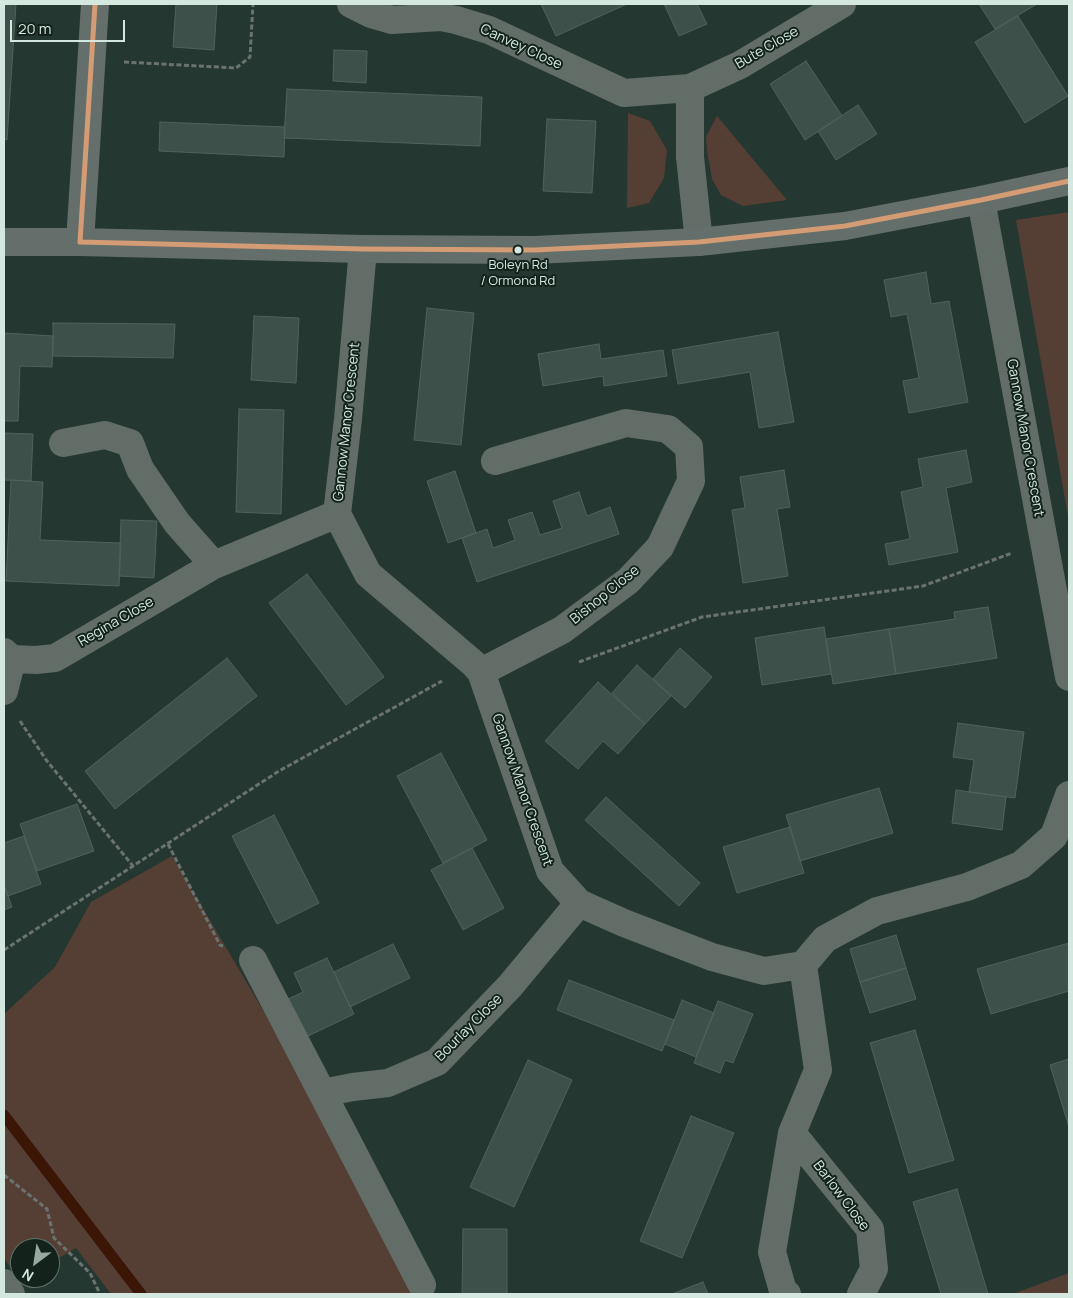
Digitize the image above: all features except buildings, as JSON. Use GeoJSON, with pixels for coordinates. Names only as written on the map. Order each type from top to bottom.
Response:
{"type":"FeatureCollection","features":[{"type":"Feature","properties":{"kind":"street"},"geometry":{"type":"LineString","coordinates":[[80,242],[95,4]]}},
{"type":"Feature","properties":{"kind":"street","name":"Canvey Close"},"geometry":{"type":"LineString","coordinates":[[351,4],[371,14],[392,20],[441,17],[489,30],[624,94],[690,88]]}},
{"type":"Feature","properties":{"kind":"street","name":"Bute Close"},"geometry":{"type":"LineString","coordinates":[[690,88],[740,65],[842,4]]}},
{"type":"Feature","properties":{"kind":"street"},"geometry":{"type":"LineString","coordinates":[[690,88],[690,158],[699,242]]}},
{"type":"Feature","properties":{"kind":"street"},"geometry":{"type":"LineString","coordinates":[[4,242],[363,249],[535,250],[699,242],[845,226],[981,200],[1069,180]]}},
{"type":"Feature","properties":{"kind":"street","name":"Gannow Manor Crescent"},"geometry":{"type":"LineString","coordinates":[[981,200],[1069,677]]}},
{"type":"Feature","properties":{"kind":"street","name":"Gannow Manor Crescent"},"geometry":{"type":"LineString","coordinates":[[363,249],[348,418],[337,514],[368,574],[477,668],[550,871],[579,903],[624,923],[712,957],[764,971],[803,965]]}},
{"type":"Feature","properties":{"kind":"street","name":"Bishop Close"},"geometry":{"type":"LineString","coordinates":[[477,668],[562,630],[628,581],[660,547],[691,481],[688,447],[682,441],[668,429],[626,423],[495,460]]}},
{"type":"Feature","properties":{"kind":"street"},"geometry":{"type":"LineString","coordinates":[[63,442],[105,435],[130,443],[140,469],[177,523],[214,565]]}},
{"type":"Feature","properties":{"kind":"street","name":"Regina Close"},"geometry":{"type":"LineString","coordinates":[[4,691],[8,655],[36,660],[55,658],[214,565],[337,514]]}},
{"type":"Feature","properties":{"kind":"street"},"geometry":{"type":"LineString","coordinates":[[787,1294],[783,1291],[772,1252],[792,1133],[818,1070],[803,965],[825,939],[877,911],[967,887],[1021,864],[1054,836],[1069,795]]}},
{"type":"Feature","properties":{"kind":"street","name":"Bourlay Close"},"geometry":{"type":"LineString","coordinates":[[322,1093],[388,1082],[437,1062],[510,986],[579,903]]}},
{"type":"Feature","properties":{"kind":"street"},"geometry":{"type":"LineString","coordinates":[[253,960],[422,1285]]}},
{"type":"Feature","properties":{"kind":"street","name":"Barlow Close"},"geometry":{"type":"LineString","coordinates":[[792,1133],[870,1229],[874,1269],[862,1294]]}},
{"type":"Feature","properties":{"kind":"street"},"geometry":{"type":"LineString","coordinates":[[4,1283],[11,1294]]}},
{"type":"Feature","properties":{"kind":"path"},"geometry":{"type":"LineString","coordinates":[[91,60],[236,68],[250,57],[253,4]]}},
{"type":"Feature","properties":{"kind":"path"},"geometry":{"type":"LineString","coordinates":[[572,664],[702,617],[924,586],[1044,541]]}},
{"type":"Feature","properties":{"kind":"path"},"geometry":{"type":"LineString","coordinates":[[4,950],[279,771],[477,668]]}},
{"type":"Feature","properties":{"kind":"path"},"geometry":{"type":"LineString","coordinates":[[20,721],[48,761],[133,866]]}},
{"type":"Feature","properties":{"kind":"path"},"geometry":{"type":"LineString","coordinates":[[168,844],[220,945],[253,960]]}},
{"type":"Feature","properties":{"kind":"path"},"geometry":{"type":"LineString","coordinates":[[4,1175],[47,1209],[54,1238],[90,1273],[100,1294]]}},
{"type":"Feature","properties":{"kind":"shaded area"},"geometry":{"type":"Polygon","coordinates":[[[628,113],[650,121],[667,150],[664,178],[649,203],[627,208],[628,113]]]}},
{"type":"Feature","properties":{"kind":"shaded area"},"geometry":{"type":"Polygon","coordinates":[[[717,116],[787,200],[743,206],[721,195],[712,179],[706,137],[717,116]]]}},
{"type":"Feature","properties":{"kind":"shaded area"},"geometry":{"type":"Polygon","coordinates":[[[1069,212],[1069,522],[1016,220],[1069,212]]]}},
{"type":"Feature","properties":{"kind":"shaded area"},"geometry":{"type":"Polygon","coordinates":[[[172,856],[332,1127],[416,1294],[111,1294],[76,1248],[60,1257],[60,1238],[10,1238],[10,1268],[4,1257],[4,1014],[55,967],[91,902],[172,856]]]}},
{"type":"Feature","properties":{"kind":"shaded area"},"geometry":{"type":"Polygon","coordinates":[[[1069,1273],[1069,1294],[1013,1294],[1069,1273]]]}},
{"type":"Feature","properties":{"kind":"waterway"},"geometry":{"type":"LineString","coordinates":[[4,1115],[141,1294]]}},
{"type":"Feature","properties":{"kind":"transit line"},"geometry":{"type":"LineString","coordinates":[[80,242],[95,4]]}},
{"type":"Feature","properties":{"kind":"transit line"},"geometry":{"type":"LineString","coordinates":[[80,242],[363,249],[535,250],[699,242],[845,226],[1069,181]]}},
{"type":"Feature","properties":{"kind":"place","name":"Boleyn Rd / Ormond Rd"},"geometry":{"type":"Point","coordinates":[518,250]}}]}
